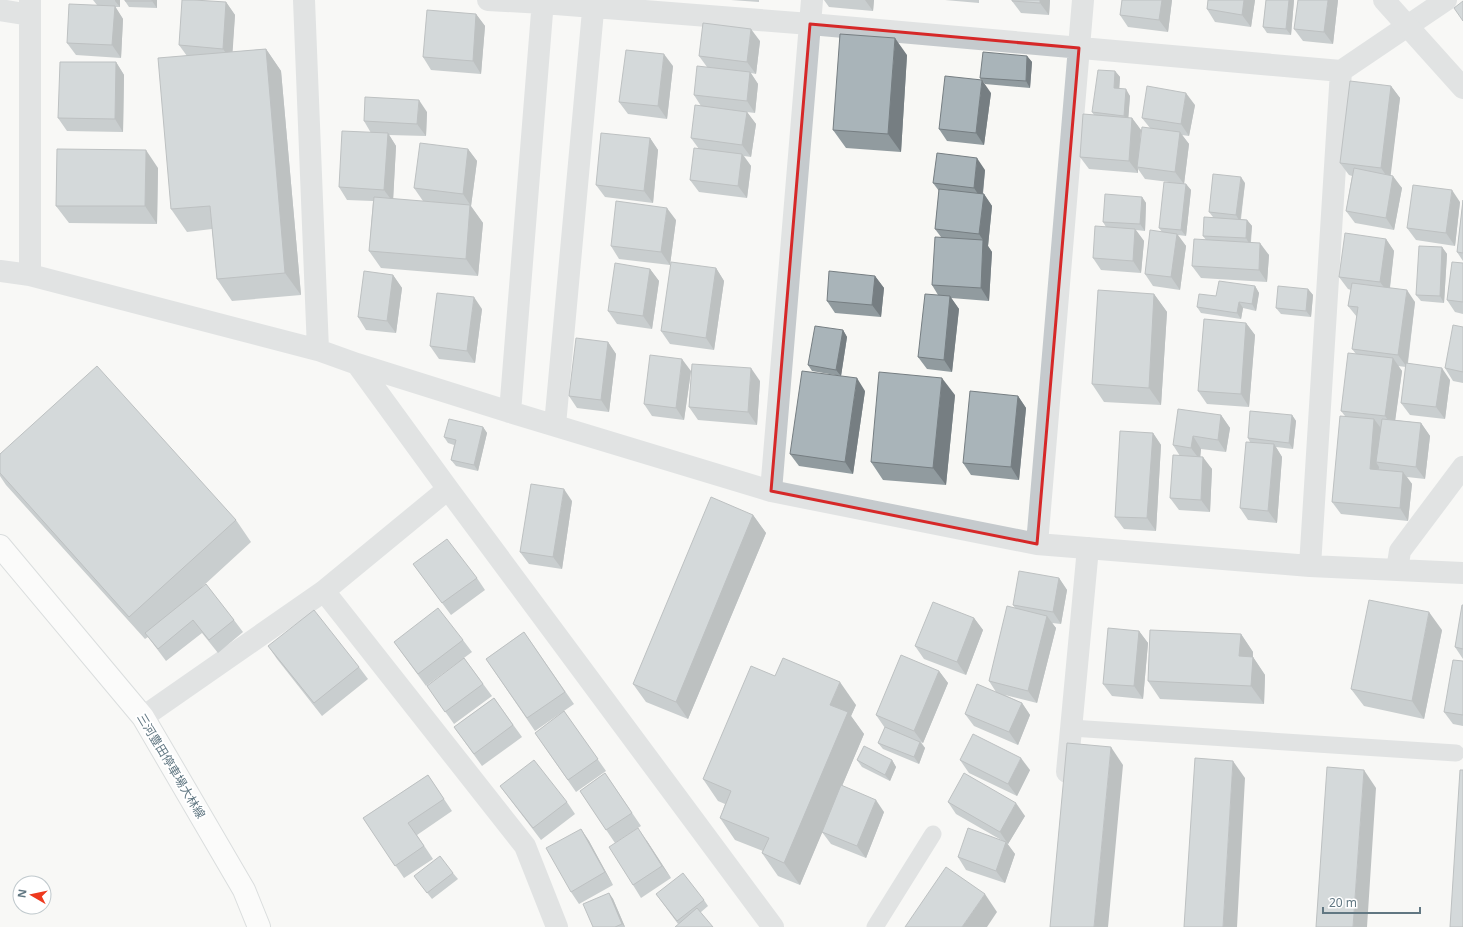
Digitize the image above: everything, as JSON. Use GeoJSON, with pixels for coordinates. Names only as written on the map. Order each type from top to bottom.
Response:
{"type":"FeatureCollection","features":[{"type":"Feature","properties":{"kind":"main road","name":"三河豊田停車場大林線"},"geometry":{"type":"LineString","coordinates":[[0,546],[143,717],[244,890],[259,927]]}},
{"type":"Feature","properties":{"kind":"street"},"geometry":{"type":"LineString","coordinates":[[304,0],[318,350]]}},
{"type":"Feature","properties":{"kind":"street"},"geometry":{"type":"LineString","coordinates":[[488,0],[594,4],[1341,71],[1446,0]]}},
{"type":"Feature","properties":{"kind":"street"},"geometry":{"type":"LineString","coordinates":[[770,491],[812,0]]}},
{"type":"Feature","properties":{"kind":"street"},"geometry":{"type":"LineString","coordinates":[[1037,544],[1083,0]]}},
{"type":"Feature","properties":{"kind":"street"},"geometry":{"type":"LineString","coordinates":[[1384,0],[1463,88]]}},
{"type":"Feature","properties":{"kind":"street"},"geometry":{"type":"LineString","coordinates":[[510,412],[543,2]]}},
{"type":"Feature","properties":{"kind":"street"},"geometry":{"type":"LineString","coordinates":[[555,425],[594,4]]}},
{"type":"Feature","properties":{"kind":"street"},"geometry":{"type":"LineString","coordinates":[[0,10],[30,8],[30,275]]}},
{"type":"Feature","properties":{"kind":"street"},"geometry":{"type":"LineString","coordinates":[[1310,566],[1341,71]]}},
{"type":"Feature","properties":{"kind":"street"},"geometry":{"type":"LineString","coordinates":[[0,272],[30,275],[318,350],[357,364],[510,412],[770,491],[1037,544],[1310,566],[1463,573]]}},
{"type":"Feature","properties":{"kind":"street"},"geometry":{"type":"LineString","coordinates":[[357,364],[448,490],[773,927]]}},
{"type":"Feature","properties":{"kind":"street"},"geometry":{"type":"LineString","coordinates":[[1397,570],[1400,551],[1463,467]]}},
{"type":"Feature","properties":{"kind":"street"},"geometry":{"type":"LineString","coordinates":[[143,717],[324,591],[448,490]]}},
{"type":"Feature","properties":{"kind":"street"},"geometry":{"type":"LineString","coordinates":[[1065,792],[1088,548]]}},
{"type":"Feature","properties":{"kind":"street"},"geometry":{"type":"LineString","coordinates":[[324,591],[525,846],[557,927]]}},
{"type":"Feature","properties":{"kind":"lane"},"geometry":{"type":"LineString","coordinates":[[1071,728],[1456,753]]}},
{"type":"Feature","properties":{"kind":"lane"},"geometry":{"type":"LineString","coordinates":[[875,927],[932,834]]}},
{"type":"Feature","properties":{"kind":"highlighted area"},"geometry":{"type":"Polygon","coordinates":[[[810,24],[1079,48],[1037,544],[771,491],[810,24]]]}},
{"type":"Feature","properties":{"kind":"building"},"geometry":{"type":"Polygon","coordinates":[[[152,0],[152,1],[125,1],[152,0]]]}},
{"type":"Feature","properties":{"kind":"building"},"geometry":{"type":"Polygon","coordinates":[[[182,0],[226,2],[223,49],[179,45],[182,0]]]}},
{"type":"Feature","properties":{"kind":"building"},"geometry":{"type":"Polygon","coordinates":[[[1040,0],[1040,3],[1012,1],[1040,0]]]}},
{"type":"Feature","properties":{"kind":"building"},"geometry":{"type":"Polygon","coordinates":[[[1122,0],[1162,0],[1159,20],[1120,15],[1122,0]]]}},
{"type":"Feature","properties":{"kind":"building"},"geometry":{"type":"Polygon","coordinates":[[[1208,0],[1244,0],[1242,15],[1207,9],[1208,0]]]}},
{"type":"Feature","properties":{"kind":"building"},"geometry":{"type":"Polygon","coordinates":[[[1266,0],[1289,0],[1286,29],[1263,27],[1266,0]]]}},
{"type":"Feature","properties":{"kind":"building"},"geometry":{"type":"Polygon","coordinates":[[[1298,0],[1328,0],[1324,32],[1294,29],[1298,0]]]}},
{"type":"Feature","properties":{"kind":"building"},"geometry":{"type":"Polygon","coordinates":[[[1463,1],[1463,21],[1454,8],[1463,1]]]}},
{"type":"Feature","properties":{"kind":"building"},"geometry":{"type":"Polygon","coordinates":[[[69,4],[115,6],[112,45],[67,43],[69,4]]]}},
{"type":"Feature","properties":{"kind":"building"},"geometry":{"type":"Polygon","coordinates":[[[427,10],[476,14],[473,61],[423,57],[427,10]]]}},
{"type":"Feature","properties":{"kind":"building"},"geometry":{"type":"Polygon","coordinates":[[[703,23],[751,29],[747,62],[699,56],[703,23]]]}},
{"type":"Feature","properties":{"kind":"building"},"geometry":{"type":"Polygon","coordinates":[[[840,34],[895,38],[888,134],[833,130],[840,34]]]}},
{"type":"Feature","properties":{"kind":"building"},"geometry":{"type":"Polygon","coordinates":[[[266,49],[285,273],[217,279],[210,206],[171,209],[158,58],[266,49]]]}},
{"type":"Feature","properties":{"kind":"building"},"geometry":{"type":"Polygon","coordinates":[[[626,50],[664,54],[658,106],[619,102],[626,50]]]}},
{"type":"Feature","properties":{"kind":"building"},"geometry":{"type":"Polygon","coordinates":[[[983,52],[1027,56],[1026,81],[980,78],[983,52]]]}},
{"type":"Feature","properties":{"kind":"building"},"geometry":{"type":"Polygon","coordinates":[[[60,62],[116,62],[115,119],[58,118],[60,62]]]}},
{"type":"Feature","properties":{"kind":"building"},"geometry":{"type":"Polygon","coordinates":[[[697,66],[750,72],[747,101],[694,95],[697,66]]]}},
{"type":"Feature","properties":{"kind":"building"},"geometry":{"type":"Polygon","coordinates":[[[1098,70],[1115,71],[1114,88],[1126,89],[1124,116],[1092,112],[1098,70]]]}},
{"type":"Feature","properties":{"kind":"building"},"geometry":{"type":"Polygon","coordinates":[[[945,76],[982,80],[976,133],[939,129],[945,76]]]}},
{"type":"Feature","properties":{"kind":"building"},"geometry":{"type":"Polygon","coordinates":[[[1350,81],[1391,86],[1381,168],[1340,163],[1350,81]]]}},
{"type":"Feature","properties":{"kind":"building"},"geometry":{"type":"Polygon","coordinates":[[[1147,86],[1186,93],[1181,124],[1142,118],[1147,86]]]}},
{"type":"Feature","properties":{"kind":"building"},"geometry":{"type":"Polygon","coordinates":[[[365,97],[419,100],[417,124],[364,121],[365,97]]]}},
{"type":"Feature","properties":{"kind":"building"},"geometry":{"type":"Polygon","coordinates":[[[695,105],[747,112],[742,145],[691,138],[695,105]]]}},
{"type":"Feature","properties":{"kind":"building"},"geometry":{"type":"Polygon","coordinates":[[[1083,114],[1132,118],[1129,161],[1080,157],[1083,114]]]}},
{"type":"Feature","properties":{"kind":"building"},"geometry":{"type":"Polygon","coordinates":[[[1142,127],[1180,132],[1175,172],[1137,167],[1142,127]]]}},
{"type":"Feature","properties":{"kind":"building"},"geometry":{"type":"Polygon","coordinates":[[[342,131],[388,133],[384,190],[339,187],[342,131]]]}},
{"type":"Feature","properties":{"kind":"building"},"geometry":{"type":"Polygon","coordinates":[[[601,133],[650,138],[644,191],[596,185],[601,133]]]}},
{"type":"Feature","properties":{"kind":"building"},"geometry":{"type":"Polygon","coordinates":[[[420,143],[468,149],[463,194],[414,188],[420,143]]]}},
{"type":"Feature","properties":{"kind":"building"},"geometry":{"type":"Polygon","coordinates":[[[694,148],[742,154],[738,186],[690,180],[694,148]]]}},
{"type":"Feature","properties":{"kind":"building"},"geometry":{"type":"Polygon","coordinates":[[[57,149],[146,150],[145,206],[56,206],[57,149]]]}},
{"type":"Feature","properties":{"kind":"building"},"geometry":{"type":"Polygon","coordinates":[[[937,153],[977,158],[974,188],[933,183],[937,153]]]}},
{"type":"Feature","properties":{"kind":"building"},"geometry":{"type":"Polygon","coordinates":[[[1354,168],[1393,176],[1386,218],[1346,211],[1354,168]]]}},
{"type":"Feature","properties":{"kind":"building"},"geometry":{"type":"Polygon","coordinates":[[[1213,174],[1241,177],[1236,215],[1209,212],[1213,174]]]}},
{"type":"Feature","properties":{"kind":"building"},"geometry":{"type":"Polygon","coordinates":[[[1164,182],[1186,184],[1181,230],[1159,228],[1164,182]]]}},
{"type":"Feature","properties":{"kind":"building"},"geometry":{"type":"Polygon","coordinates":[[[1413,185],[1452,190],[1446,233],[1407,228],[1413,185]]]}},
{"type":"Feature","properties":{"kind":"building"},"geometry":{"type":"Polygon","coordinates":[[[939,189],[984,194],[979,234],[935,229],[939,189]]]}},
{"type":"Feature","properties":{"kind":"building"},"geometry":{"type":"Polygon","coordinates":[[[1105,194],[1142,197],[1140,224],[1103,222],[1105,194]]]}},
{"type":"Feature","properties":{"kind":"building"},"geometry":{"type":"Polygon","coordinates":[[[374,197],[470,205],[466,259],[369,251],[374,197]]]}},
{"type":"Feature","properties":{"kind":"building"},"geometry":{"type":"Polygon","coordinates":[[[1463,200],[1463,253],[1457,252],[1463,200]]]}},
{"type":"Feature","properties":{"kind":"building"},"geometry":{"type":"Polygon","coordinates":[[[616,201],[667,208],[661,252],[611,246],[616,201]]]}},
{"type":"Feature","properties":{"kind":"building"},"geometry":{"type":"Polygon","coordinates":[[[1204,217],[1247,220],[1246,238],[1203,236],[1204,217]]]}},
{"type":"Feature","properties":{"kind":"building"},"geometry":{"type":"Polygon","coordinates":[[[1095,226],[1135,229],[1133,261],[1093,258],[1095,226]]]}},
{"type":"Feature","properties":{"kind":"building"},"geometry":{"type":"Polygon","coordinates":[[[1150,230],[1177,234],[1171,277],[1145,274],[1150,230]]]}},
{"type":"Feature","properties":{"kind":"building"},"geometry":{"type":"Polygon","coordinates":[[[1345,233],[1386,239],[1380,282],[1339,277],[1345,233]]]}},
{"type":"Feature","properties":{"kind":"building"},"geometry":{"type":"Polygon","coordinates":[[[935,237],[983,240],[981,288],[932,285],[935,237]]]}},
{"type":"Feature","properties":{"kind":"building"},"geometry":{"type":"Polygon","coordinates":[[[1194,239],[1260,243],[1259,270],[1192,266],[1194,239]]]}},
{"type":"Feature","properties":{"kind":"building"},"geometry":{"type":"Polygon","coordinates":[[[1419,246],[1442,247],[1440,296],[1416,295],[1419,246]]]}},
{"type":"Feature","properties":{"kind":"building"},"geometry":{"type":"Polygon","coordinates":[[[671,262],[716,268],[706,338],[661,331],[671,262]]]}},
{"type":"Feature","properties":{"kind":"building"},"geometry":{"type":"Polygon","coordinates":[[[1452,262],[1463,263],[1463,302],[1447,300],[1452,262]]]}},
{"type":"Feature","properties":{"kind":"building"},"geometry":{"type":"Polygon","coordinates":[[[615,263],[650,269],[643,316],[608,311],[615,263]]]}},
{"type":"Feature","properties":{"kind":"building"},"geometry":{"type":"Polygon","coordinates":[[[364,271],[393,275],[387,321],[358,317],[364,271]]]}},
{"type":"Feature","properties":{"kind":"building"},"geometry":{"type":"Polygon","coordinates":[[[829,271],[875,276],[872,305],[827,301],[829,271]]]}},
{"type":"Feature","properties":{"kind":"building"},"geometry":{"type":"Polygon","coordinates":[[[1219,281],[1255,286],[1252,304],[1239,302],[1237,313],[1197,307],[1199,294],[1216,296],[1219,281]]]}},
{"type":"Feature","properties":{"kind":"building"},"geometry":{"type":"Polygon","coordinates":[[[1352,283],[1407,290],[1398,355],[1352,349],[1358,307],[1348,306],[1352,283]]]}},
{"type":"Feature","properties":{"kind":"building"},"geometry":{"type":"Polygon","coordinates":[[[1278,286],[1308,289],[1306,311],[1276,308],[1278,286]]]}},
{"type":"Feature","properties":{"kind":"building"},"geometry":{"type":"Polygon","coordinates":[[[1098,290],[1154,294],[1149,388],[1092,384],[1098,290]]]}},
{"type":"Feature","properties":{"kind":"building"},"geometry":{"type":"Polygon","coordinates":[[[437,293],[474,297],[467,351],[430,346],[437,293]]]}},
{"type":"Feature","properties":{"kind":"building"},"geometry":{"type":"Polygon","coordinates":[[[925,294],[950,296],[944,360],[918,357],[925,294]]]}},
{"type":"Feature","properties":{"kind":"building"},"geometry":{"type":"Polygon","coordinates":[[[1204,319],[1246,323],[1241,394],[1198,391],[1204,319]]]}},
{"type":"Feature","properties":{"kind":"building"},"geometry":{"type":"Polygon","coordinates":[[[1453,325],[1463,327],[1463,372],[1445,368],[1453,325]]]}},
{"type":"Feature","properties":{"kind":"building"},"geometry":{"type":"Polygon","coordinates":[[[815,326],[843,330],[836,370],[808,365],[815,326]]]}},
{"type":"Feature","properties":{"kind":"building"},"geometry":{"type":"Polygon","coordinates":[[[576,338],[608,342],[601,400],[569,396],[576,338]]]}},
{"type":"Feature","properties":{"kind":"building"},"geometry":{"type":"Polygon","coordinates":[[[1348,353],[1393,358],[1385,416],[1341,411],[1348,353]]]}},
{"type":"Feature","properties":{"kind":"building"},"geometry":{"type":"Polygon","coordinates":[[[650,355],[682,359],[676,408],[644,404],[650,355]]]}},
{"type":"Feature","properties":{"kind":"building"},"geometry":{"type":"Polygon","coordinates":[[[1406,363],[1442,368],[1436,407],[1401,403],[1406,363]]]}},
{"type":"Feature","properties":{"kind":"building"},"geometry":{"type":"Polygon","coordinates":[[[692,364],[751,368],[748,412],[689,407],[692,364]]]}},
{"type":"Feature","properties":{"kind":"building"},"geometry":{"type":"Polygon","coordinates":[[[97,366],[236,520],[129,617],[0,473],[0,454],[97,366]]]}},
{"type":"Feature","properties":{"kind":"building"},"geometry":{"type":"Polygon","coordinates":[[[802,371],[857,378],[845,462],[790,454],[802,371]]]}},
{"type":"Feature","properties":{"kind":"building"},"geometry":{"type":"Polygon","coordinates":[[[879,372],[942,378],[933,468],[871,462],[879,372]]]}},
{"type":"Feature","properties":{"kind":"building"},"geometry":{"type":"Polygon","coordinates":[[[970,391],[1018,396],[1011,467],[963,463],[970,391]]]}},
{"type":"Feature","properties":{"kind":"building"},"geometry":{"type":"Polygon","coordinates":[[[1178,409],[1221,415],[1218,440],[1193,436],[1191,448],[1173,445],[1178,409]]]}},
{"type":"Feature","properties":{"kind":"building"},"geometry":{"type":"Polygon","coordinates":[[[1250,411],[1292,415],[1289,443],[1248,438],[1250,411]]]}},
{"type":"Feature","properties":{"kind":"building"},"geometry":{"type":"Polygon","coordinates":[[[1340,416],[1374,419],[1370,469],[1403,472],[1400,508],[1332,502],[1340,416]]]}},
{"type":"Feature","properties":{"kind":"building"},"geometry":{"type":"Polygon","coordinates":[[[449,419],[483,427],[474,465],[451,460],[456,440],[444,437],[449,419]]]}},
{"type":"Feature","properties":{"kind":"building"},"geometry":{"type":"Polygon","coordinates":[[[1382,419],[1421,423],[1416,467],[1376,462],[1382,419]]]}},
{"type":"Feature","properties":{"kind":"building"},"geometry":{"type":"Polygon","coordinates":[[[1120,431],[1153,433],[1147,518],[1115,517],[1120,431]]]}},
{"type":"Feature","properties":{"kind":"building"},"geometry":{"type":"Polygon","coordinates":[[[1246,442],[1274,444],[1268,511],[1240,508],[1246,442]]]}},
{"type":"Feature","properties":{"kind":"building"},"geometry":{"type":"Polygon","coordinates":[[[1173,455],[1203,457],[1201,500],[1170,498],[1173,455]]]}},
{"type":"Feature","properties":{"kind":"building"},"geometry":{"type":"Polygon","coordinates":[[[531,484],[564,489],[553,557],[520,552],[531,484]]]}},
{"type":"Feature","properties":{"kind":"building"},"geometry":{"type":"Polygon","coordinates":[[[711,497],[753,515],[676,702],[633,684],[711,497]]]}},
{"type":"Feature","properties":{"kind":"building"},"geometry":{"type":"Polygon","coordinates":[[[447,539],[477,578],[442,603],[413,564],[447,539]]]}},
{"type":"Feature","properties":{"kind":"building"},"geometry":{"type":"Polygon","coordinates":[[[1019,571],[1059,578],[1053,612],[1013,605],[1019,571]]]}},
{"type":"Feature","properties":{"kind":"building"},"geometry":{"type":"Polygon","coordinates":[[[206,584],[234,620],[209,640],[193,620],[158,649],[145,633],[206,584]]]}},
{"type":"Feature","properties":{"kind":"building"},"geometry":{"type":"Polygon","coordinates":[[[1369,600],[1429,612],[1412,701],[1351,689],[1369,600]]]}},
{"type":"Feature","properties":{"kind":"building"},"geometry":{"type":"Polygon","coordinates":[[[933,602],[974,618],[957,662],[915,646],[933,602]]]}},
{"type":"Feature","properties":{"kind":"building"},"geometry":{"type":"Polygon","coordinates":[[[1463,605],[1463,649],[1455,647],[1463,605]]]}},
{"type":"Feature","properties":{"kind":"building"},"geometry":{"type":"Polygon","coordinates":[[[1007,606],[1047,616],[1028,691],[989,681],[1007,606]]]}},
{"type":"Feature","properties":{"kind":"building"},"geometry":{"type":"Polygon","coordinates":[[[438,608],[463,640],[418,674],[394,642],[438,608]]]}},
{"type":"Feature","properties":{"kind":"building"},"geometry":{"type":"Polygon","coordinates":[[[314,610],[359,667],[314,703],[268,646],[314,610]]]}},
{"type":"Feature","properties":{"kind":"building"},"geometry":{"type":"Polygon","coordinates":[[[1108,628],[1139,631],[1134,686],[1103,684],[1108,628]]]}},
{"type":"Feature","properties":{"kind":"building"},"geometry":{"type":"Polygon","coordinates":[[[1150,630],[1241,634],[1239,656],[1253,657],[1251,686],[1148,681],[1150,630]]]}},
{"type":"Feature","properties":{"kind":"building"},"geometry":{"type":"Polygon","coordinates":[[[524,632],[565,692],[527,718],[486,659],[524,632]]]}},
{"type":"Feature","properties":{"kind":"building"},"geometry":{"type":"Polygon","coordinates":[[[901,655],[939,671],[914,731],[876,715],[901,655]]]}},
{"type":"Feature","properties":{"kind":"building"},"geometry":{"type":"Polygon","coordinates":[[[464,658],[483,684],[445,712],[427,686],[464,658]]]}},
{"type":"Feature","properties":{"kind":"building"},"geometry":{"type":"Polygon","coordinates":[[[783,658],[840,682],[830,705],[848,712],[784,863],[762,853],[769,838],[720,818],[731,791],[703,779],[751,666],[775,676],[783,658]]]}},
{"type":"Feature","properties":{"kind":"building"},"geometry":{"type":"Polygon","coordinates":[[[1453,660],[1463,661],[1463,715],[1444,712],[1453,660]]]}},
{"type":"Feature","properties":{"kind":"building"},"geometry":{"type":"Polygon","coordinates":[[[977,684],[1022,703],[1009,732],[965,714],[977,684]]]}},
{"type":"Feature","properties":{"kind":"building"},"geometry":{"type":"Polygon","coordinates":[[[494,698],[513,725],[474,754],[454,727],[494,698]]]}},
{"type":"Feature","properties":{"kind":"building"},"geometry":{"type":"Polygon","coordinates":[[[564,711],[598,759],[568,780],[535,733],[564,711]]]}},
{"type":"Feature","properties":{"kind":"building"},"geometry":{"type":"Polygon","coordinates":[[[885,727],[920,742],[914,757],[878,743],[885,727]]]}},
{"type":"Feature","properties":{"kind":"building"},"geometry":{"type":"Polygon","coordinates":[[[973,734],[1021,758],[1008,784],[960,760],[973,734]]]}},
{"type":"Feature","properties":{"kind":"building"},"geometry":{"type":"Polygon","coordinates":[[[1067,743],[1111,747],[1094,927],[1050,927],[1067,743]]]}},
{"type":"Feature","properties":{"kind":"building"},"geometry":{"type":"Polygon","coordinates":[[[864,746],[892,760],[885,775],[857,760],[864,746]]]}},
{"type":"Feature","properties":{"kind":"building"},"geometry":{"type":"Polygon","coordinates":[[[1195,758],[1233,761],[1223,927],[1184,927],[1195,758]]]}},
{"type":"Feature","properties":{"kind":"building"},"geometry":{"type":"Polygon","coordinates":[[[534,760],[567,802],[533,828],[500,786],[534,760]]]}},
{"type":"Feature","properties":{"kind":"building"},"geometry":{"type":"Polygon","coordinates":[[[1327,767],[1364,770],[1353,927],[1316,927],[1327,767]]]}},
{"type":"Feature","properties":{"kind":"building"},"geometry":{"type":"Polygon","coordinates":[[[1460,770],[1463,770],[1463,927],[1450,927],[1460,770]]]}},
{"type":"Feature","properties":{"kind":"building"},"geometry":{"type":"Polygon","coordinates":[[[605,773],[632,813],[606,830],[580,791],[605,773]]]}},
{"type":"Feature","properties":{"kind":"building"},"geometry":{"type":"Polygon","coordinates":[[[964,773],[1016,803],[1000,832],[948,802],[964,773]]]}},
{"type":"Feature","properties":{"kind":"building"},"geometry":{"type":"Polygon","coordinates":[[[428,775],[444,799],[408,823],[424,846],[395,866],[363,818],[428,775]]]}},
{"type":"Feature","properties":{"kind":"building"},"geometry":{"type":"Polygon","coordinates":[[[841,785],[876,800],[857,846],[822,832],[841,785]]]}},
{"type":"Feature","properties":{"kind":"building"},"geometry":{"type":"Polygon","coordinates":[[[638,828],[662,866],[633,885],[609,847],[638,828]]]}},
{"type":"Feature","properties":{"kind":"building"},"geometry":{"type":"Polygon","coordinates":[[[968,828],[1006,842],[996,871],[958,857],[968,828]]]}},
{"type":"Feature","properties":{"kind":"building"},"geometry":{"type":"Polygon","coordinates":[[[581,829],[605,872],[571,892],[546,848],[581,829]]]}},
{"type":"Feature","properties":{"kind":"building"},"geometry":{"type":"Polygon","coordinates":[[[440,856],[453,873],[427,893],[414,876],[440,856]]]}},
{"type":"Feature","properties":{"kind":"building"},"geometry":{"type":"Polygon","coordinates":[[[946,867],[985,894],[962,927],[905,927],[946,867]]]}},
{"type":"Feature","properties":{"kind":"building"},"geometry":{"type":"Polygon","coordinates":[[[683,873],[704,900],[677,921],[656,894],[683,873]]]}},
{"type":"Feature","properties":{"kind":"building"},"geometry":{"type":"Polygon","coordinates":[[[609,893],[622,924],[615,927],[593,927],[583,904],[609,893]]]}},
{"type":"Feature","properties":{"kind":"building"},"geometry":{"type":"Polygon","coordinates":[[[697,908],[713,927],[675,927],[697,908]]]}}]}
